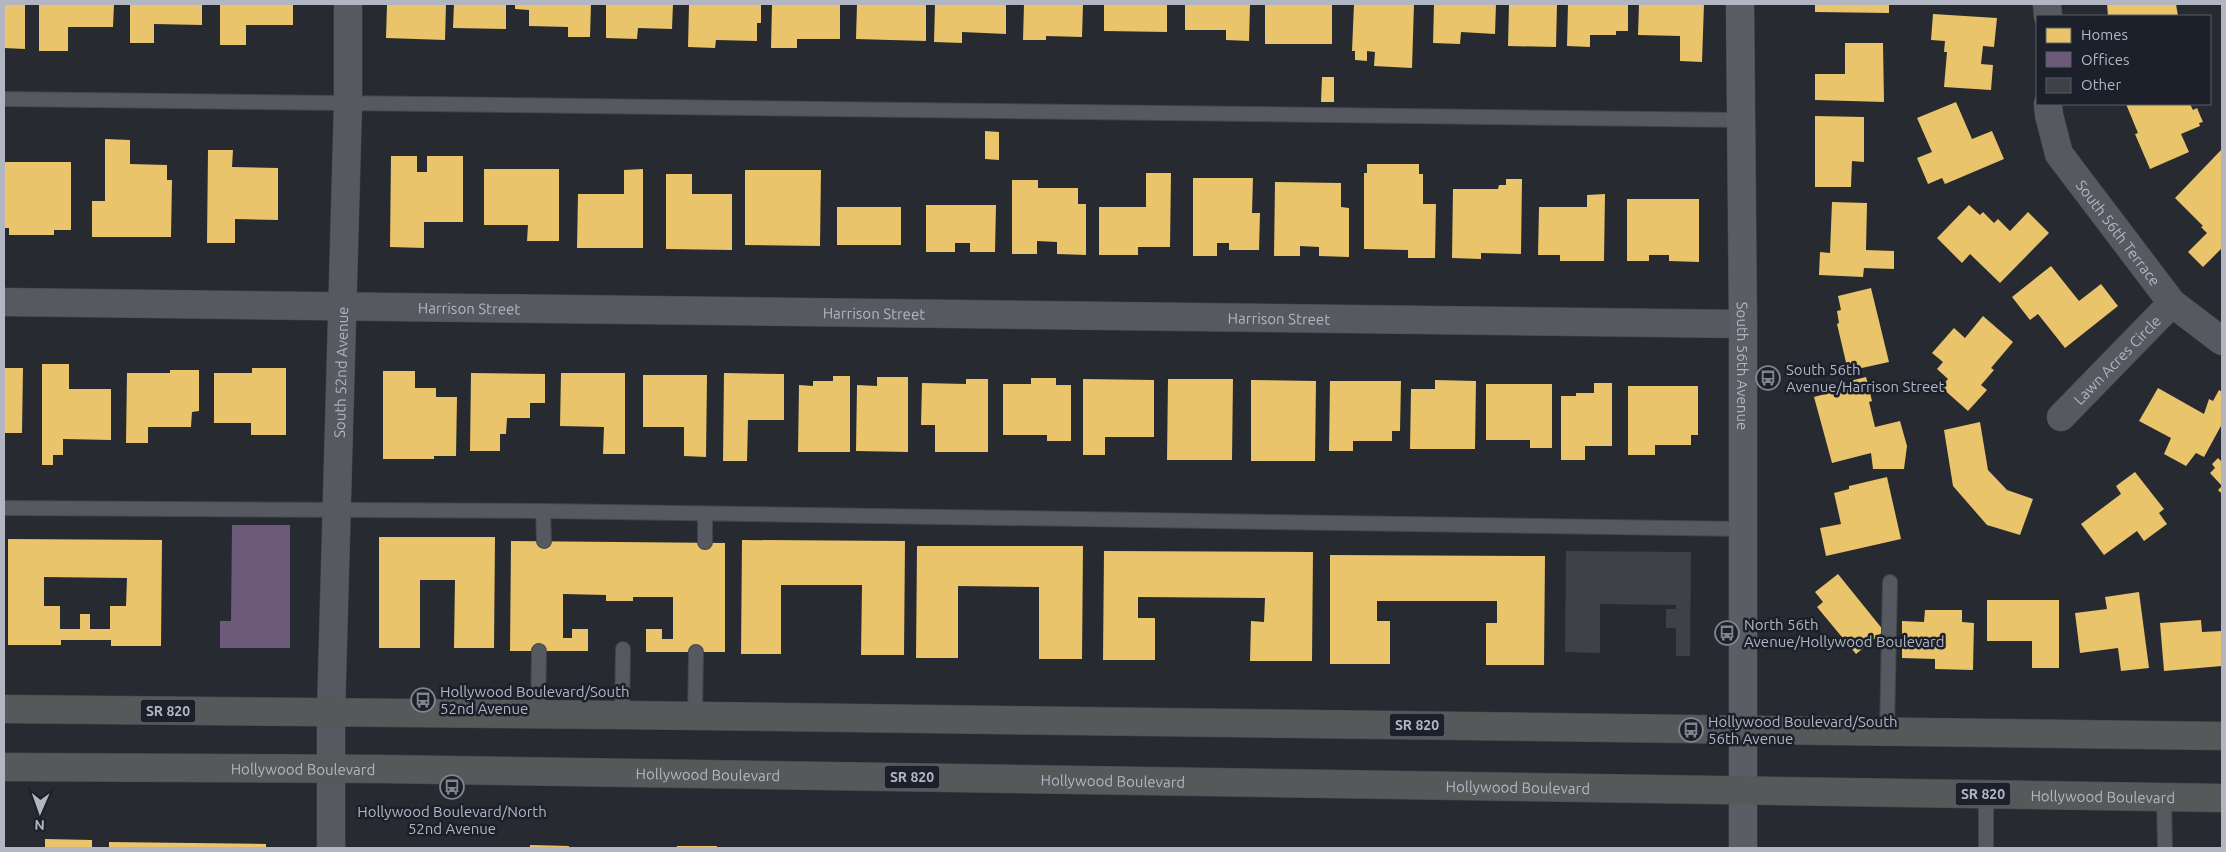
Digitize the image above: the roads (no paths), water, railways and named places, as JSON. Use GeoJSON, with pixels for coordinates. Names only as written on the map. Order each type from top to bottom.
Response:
{"type":"FeatureCollection","features":[{"type":"Feature","properties":{"kind":"highway","name":"SR 820"},"geometry":{"type":"LineString","coordinates":[[4,709],[622,715],[2222,736]]}},
{"type":"Feature","properties":{"kind":"highway","name":"Hollywood Boulevard"},"geometry":{"type":"LineString","coordinates":[[4,767],[331,769],[1743,789],[2222,798]]}},
{"type":"Feature","properties":{"kind":"street","name":"South 52nd Avenue"},"geometry":{"type":"LineString","coordinates":[[331,848],[331,713],[348,104],[348,4]]}},
{"type":"Feature","properties":{"kind":"street","name":"South 56th Avenue"},"geometry":{"type":"LineString","coordinates":[[1740,4],[1743,324],[1743,848]]}},
{"type":"Feature","properties":{"kind":"street","name":"South 56th Terrace"},"geometry":{"type":"LineString","coordinates":[[2048,105],[2059,154],[2172,303],[2222,341]]}},
{"type":"Feature","properties":{"kind":"street","name":"Harrison Street"},"geometry":{"type":"LineString","coordinates":[[4,302],[1743,324]]}},
{"type":"Feature","properties":{"kind":"street","name":"Lawn Acres Circle"},"geometry":{"type":"LineString","coordinates":[[2061,417],[2172,303]]}},
{"type":"Feature","properties":{"kind":"lane"},"geometry":{"type":"LineString","coordinates":[[4,99],[1741,120]]}},
{"type":"Feature","properties":{"kind":"lane"},"geometry":{"type":"LineString","coordinates":[[4,508],[336,509],[1743,529]]}},
{"type":"Feature","properties":{"kind":"lane"},"geometry":{"type":"LineString","coordinates":[[543,512],[544,541]]}},
{"type":"Feature","properties":{"kind":"lane"},"geometry":{"type":"LineString","coordinates":[[705,514],[705,542]]}},
{"type":"Feature","properties":{"kind":"lane"},"geometry":{"type":"LineString","coordinates":[[1888,732],[1890,582]]}},
{"type":"Feature","properties":{"kind":"lane"},"geometry":{"type":"LineString","coordinates":[[622,715],[623,649]]}},
{"type":"Feature","properties":{"kind":"lane"},"geometry":{"type":"LineString","coordinates":[[538,714],[539,651]]}},
{"type":"Feature","properties":{"kind":"lane"},"geometry":{"type":"LineString","coordinates":[[695,716],[696,652]]}},
{"type":"Feature","properties":{"kind":"lane"},"geometry":{"type":"LineString","coordinates":[[1986,794],[1986,848]]}},
{"type":"Feature","properties":{"kind":"lane"},"geometry":{"type":"LineString","coordinates":[[2164,797],[2164,848]]}},
{"type":"Feature","properties":{"kind":"place","name":"South 56th Avenue/Harrison Street"},"geometry":{"type":"Point","coordinates":[1768,378]}},
{"type":"Feature","properties":{"kind":"place","name":"North 56th Avenue/Hollywood Boulevard"},"geometry":{"type":"Point","coordinates":[1727,633]}},
{"type":"Feature","properties":{"kind":"place","name":"Hollywood Boulevard/South 52nd Avenue"},"geometry":{"type":"Point","coordinates":[423,700]}},
{"type":"Feature","properties":{"kind":"place","name":"Hollywood Boulevard/South 56th Avenue"},"geometry":{"type":"Point","coordinates":[1691,730]}},
{"type":"Feature","properties":{"kind":"place","name":"Hollywood Boulevard/North 52nd Avenue"},"geometry":{"type":"Point","coordinates":[452,787]}}]}
